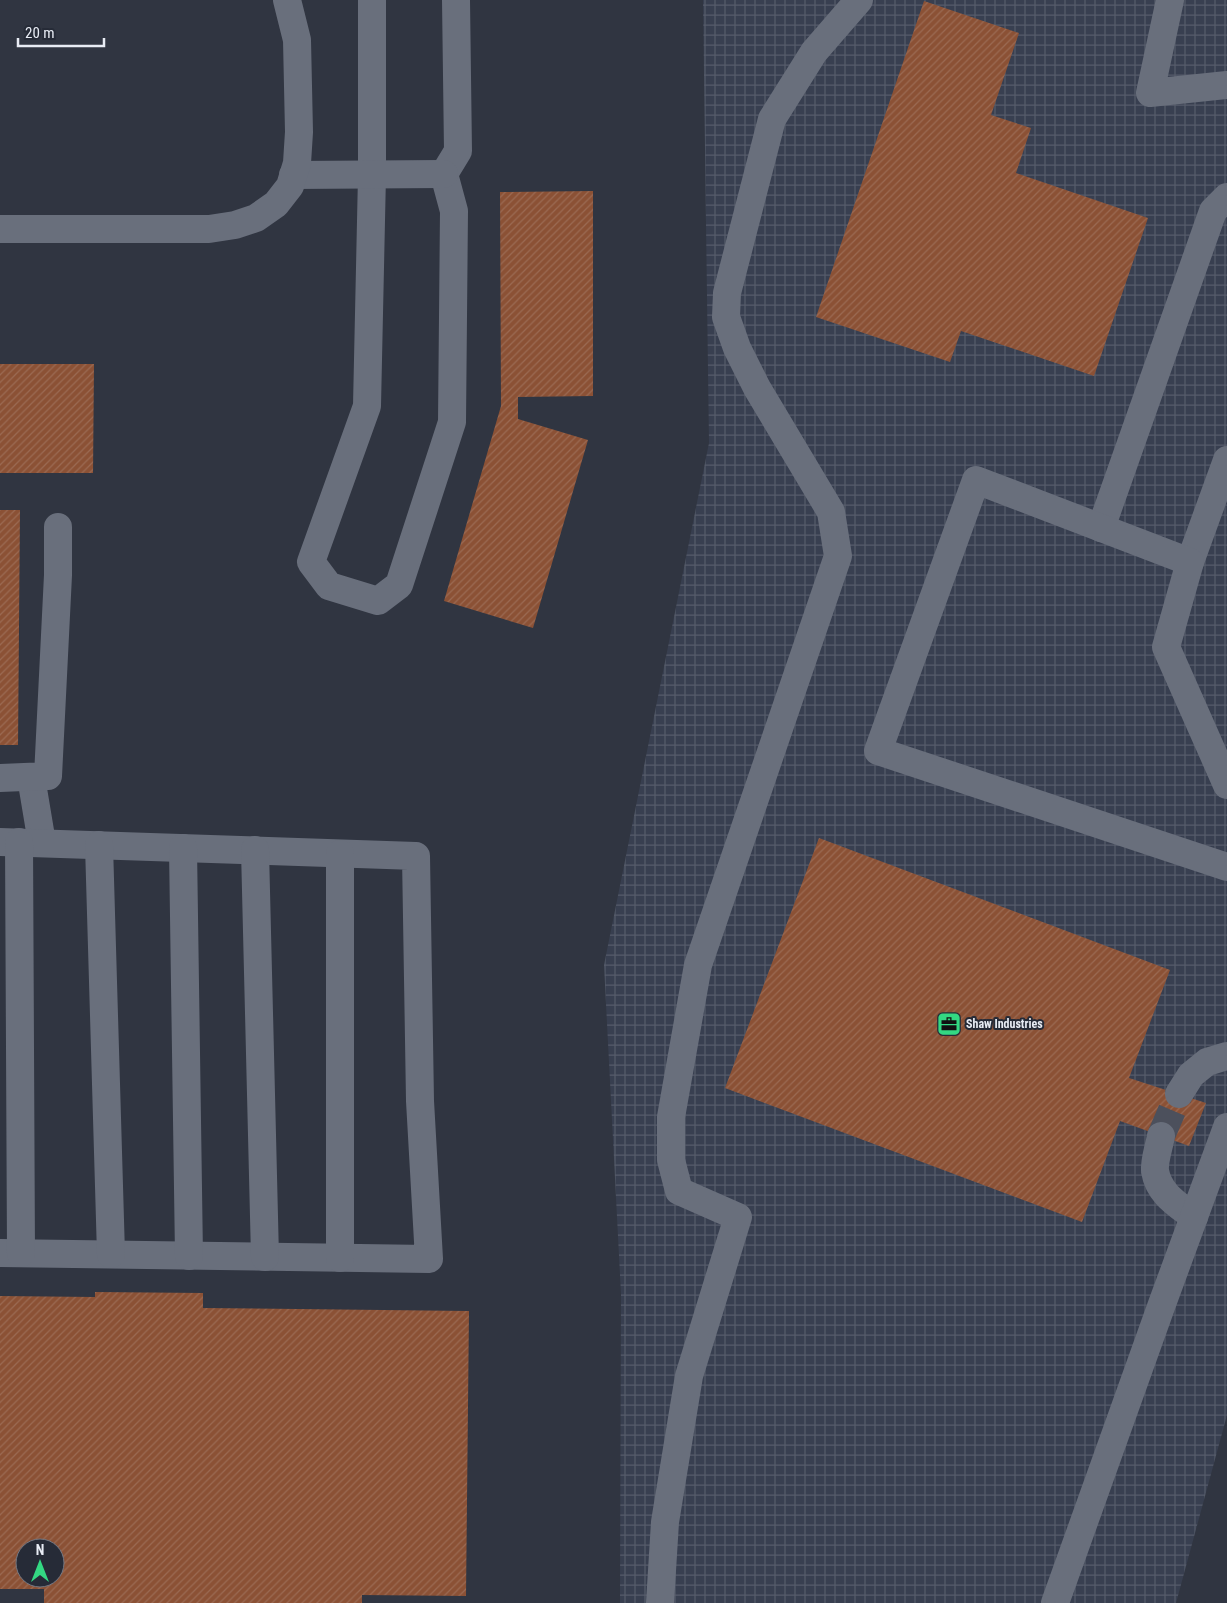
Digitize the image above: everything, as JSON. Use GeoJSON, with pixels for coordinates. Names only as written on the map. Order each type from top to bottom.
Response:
{"type":"FeatureCollection","features":[{"type":"Feature","properties":{"kind":"street"},"geometry":{"type":"LineString","coordinates":[[0,228],[209,228],[235,225],[256,218],[276,204],[290,186],[297,163],[299,132],[297,40],[288,0]]}},
{"type":"Feature","properties":{"kind":"street"},"geometry":{"type":"LineString","coordinates":[[372,0],[372,175],[368,406],[311,562],[328,586],[378,600],[399,585],[452,422],[454,211],[444,174],[458,151],[456,0]]}},
{"type":"Feature","properties":{"kind":"street"},"geometry":{"type":"LineString","coordinates":[[660,1603],[664,1522],[689,1376],[738,1217],[679,1191],[671,1160],[670,1117],[698,965],[838,556],[831,512],[757,388],[737,348],[726,317],[727,293],[772,119],[814,52],[859,0]]}},
{"type":"Feature","properties":{"kind":"street"},"geometry":{"type":"LineString","coordinates":[[1170,0],[1150,93],[1227,85]]}},
{"type":"Feature","properties":{"kind":"street"},"geometry":{"type":"LineString","coordinates":[[293,175],[444,174]]}},
{"type":"Feature","properties":{"kind":"street"},"geometry":{"type":"LineString","coordinates":[[1101,528],[1213,211],[1227,196]]}},
{"type":"Feature","properties":{"kind":"street"},"geometry":{"type":"LineString","coordinates":[[1226,779],[1166,647],[1190,562],[1227,460]]}},
{"type":"Feature","properties":{"kind":"street"},"geometry":{"type":"LineString","coordinates":[[1190,562],[976,480],[878,751],[1227,867]]}},
{"type":"Feature","properties":{"kind":"street"},"geometry":{"type":"LineString","coordinates":[[0,778],[48,776],[58,574],[58,527]]}},
{"type":"Feature","properties":{"kind":"street"},"geometry":{"type":"LineString","coordinates":[[20,842],[416,856],[420,1101],[429,1259],[11,1253],[20,842],[31,777]]}},
{"type":"Feature","properties":{"kind":"street"},"geometry":{"type":"LineString","coordinates":[[100,845],[111,1254]]}},
{"type":"Feature","properties":{"kind":"street"},"geometry":{"type":"LineString","coordinates":[[183,848],[189,1256]]}},
{"type":"Feature","properties":{"kind":"street"},"geometry":{"type":"LineString","coordinates":[[254,850],[265,1257]]}},
{"type":"Feature","properties":{"kind":"street"},"geometry":{"type":"LineString","coordinates":[[340,854],[340,1258]]}},
{"type":"Feature","properties":{"kind":"street"},"geometry":{"type":"LineString","coordinates":[[1179,1094],[1191,1075],[1207,1062],[1227,1056]]}},
{"type":"Feature","properties":{"kind":"street"},"geometry":{"type":"LineString","coordinates":[[1055,1603],[1227,1127]]}},
{"type":"Feature","properties":{"kind":"street"},"geometry":{"type":"LineString","coordinates":[[1161,1136],[1155,1170],[1161,1189],[1174,1202],[1194,1217]]}},
{"type":"Feature","properties":{"kind":"shaded area"},"geometry":{"type":"Polygon","coordinates":[[[703,0],[1227,0],[1227,1415],[1176,1603],[620,1603],[621,1294],[604,965],[709,443],[703,0]]]}},
{"type":"Feature","properties":{"kind":"building"},"geometry":{"type":"Polygon","coordinates":[[[924,1],[1019,33],[991,115],[1031,128],[1016,173],[1148,218],[1094,376],[961,331],[950,362],[816,317],[924,1]]]}},
{"type":"Feature","properties":{"kind":"building"},"geometry":{"type":"Polygon","coordinates":[[[593,191],[593,396],[518,397],[518,419],[588,440],[533,628],[444,601],[501,406],[500,192],[593,191]]]}},
{"type":"Feature","properties":{"kind":"building"},"geometry":{"type":"Polygon","coordinates":[[[0,364],[94,364],[93,473],[0,473],[0,364]]]}},
{"type":"Feature","properties":{"kind":"building"},"geometry":{"type":"Polygon","coordinates":[[[0,510],[20,510],[18,745],[0,745],[0,510]]]}},
{"type":"Feature","properties":{"kind":"building","name":"Shaw Industries"},"geometry":{"type":"Polygon","coordinates":[[[819,838],[1170,970],[1129,1078],[1206,1103],[1189,1146],[1120,1121],[1082,1222],[725,1088],[819,838]]]}},
{"type":"Feature","properties":{"kind":"building"},"geometry":{"type":"Polygon","coordinates":[[[95,1292],[203,1293],[203,1308],[469,1311],[466,1596],[362,1595],[362,1603],[44,1603],[44,1589],[0,1589],[0,1296],[95,1297],[95,1292]]]}},
{"type":"Feature","properties":{"kind":"tunnel"},"geometry":{"type":"LineString","coordinates":[[1161,1136],[1179,1094]]}},
{"type":"Feature","properties":{"kind":"place","name":"Shaw Industries"},"geometry":{"type":"Point","coordinates":[949,1024]}}]}
